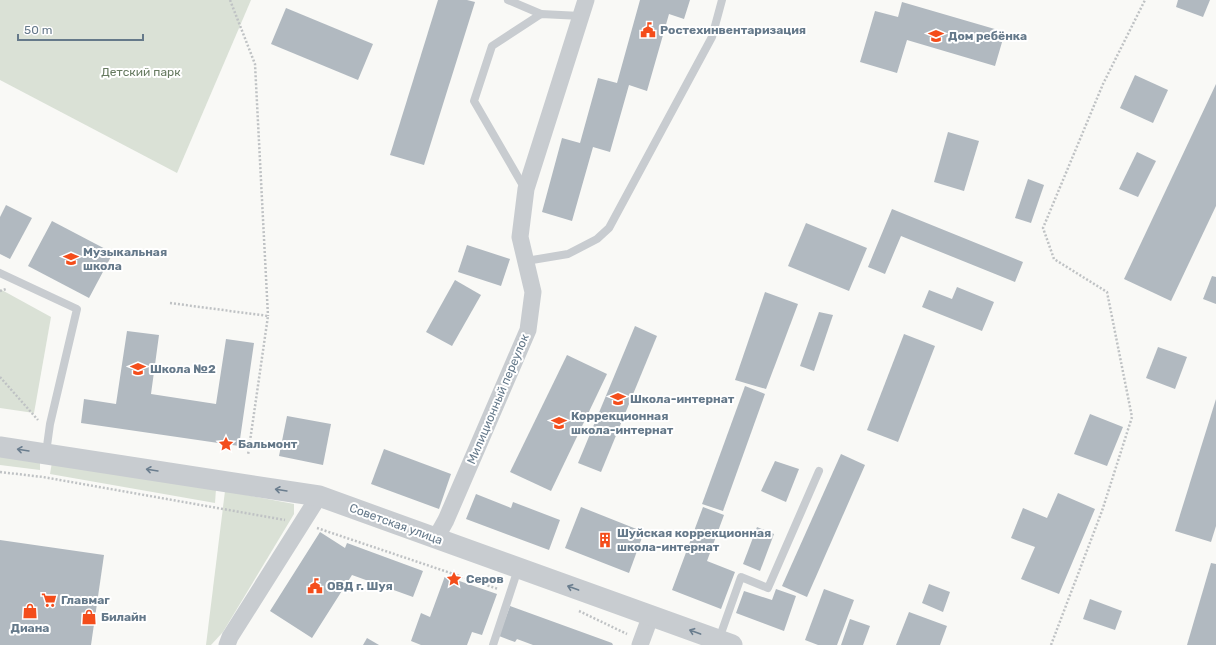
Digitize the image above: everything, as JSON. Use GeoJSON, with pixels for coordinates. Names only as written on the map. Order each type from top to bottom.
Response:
{"type":"FeatureCollection","features":[{"type":"Feature","properties":{"kind":"street","name":"Милиционный переулок"},"geometry":{"type":"LineString","coordinates":[[436,538],[446,520],[528,330],[533,292],[520,237],[526,190],[586,0]]}},
{"type":"Feature","properties":{"kind":"street","name":"Советская улица"},"geometry":{"type":"LineString","coordinates":[[0,447],[319,496],[436,538],[516,575],[650,615],[726,643]]}},
{"type":"Feature","properties":{"kind":"street"},"geometry":{"type":"LineString","coordinates":[[227,645],[230,637],[303,524],[319,496]]}},
{"type":"Feature","properties":{"kind":"street"},"geometry":{"type":"LineString","coordinates":[[641,643],[650,615]]}},
{"type":"Feature","properties":{"kind":"lane"},"geometry":{"type":"LineString","coordinates":[[508,0],[541,14],[581,16]]}},
{"type":"Feature","properties":{"kind":"lane"},"geometry":{"type":"LineString","coordinates":[[526,261],[568,254],[597,239],[609,228],[712,37],[722,0]]}},
{"type":"Feature","properties":{"kind":"lane"},"geometry":{"type":"LineString","coordinates":[[526,190],[474,101],[492,46],[541,14]]}},
{"type":"Feature","properties":{"kind":"lane"},"geometry":{"type":"LineString","coordinates":[[0,273],[77,309],[50,424],[46,454]]}},
{"type":"Feature","properties":{"kind":"lane"},"geometry":{"type":"LineString","coordinates":[[726,643],[741,577],[768,588],[819,471]]}},
{"type":"Feature","properties":{"kind":"lane"},"geometry":{"type":"LineString","coordinates":[[493,645],[516,575]]}},
{"type":"Feature","properties":{"kind":"path"},"geometry":{"type":"LineString","coordinates":[[230,0],[255,64],[268,316],[248,455]]}},
{"type":"Feature","properties":{"kind":"path"},"geometry":{"type":"LineString","coordinates":[[1051,645],[1102,511],[1132,417],[1107,292],[1054,258],[1043,228],[1103,84],[1145,0]]}},
{"type":"Feature","properties":{"kind":"path"},"geometry":{"type":"LineString","coordinates":[[170,302],[268,316]]}},
{"type":"Feature","properties":{"kind":"path"},"geometry":{"type":"LineString","coordinates":[[0,377],[41,423]]}},
{"type":"Feature","properties":{"kind":"path"},"geometry":{"type":"LineString","coordinates":[[0,472],[44,477],[303,524],[503,590],[516,575]]}},
{"type":"Feature","properties":{"kind":"path"},"geometry":{"type":"LineString","coordinates":[[578,611],[641,643]]}},
{"type":"Feature","properties":{"kind":"green space","name":"Детский парк"},"geometry":{"type":"Polygon","coordinates":[[[0,0],[251,0],[177,173],[0,80],[0,0]]]}},
{"type":"Feature","properties":{"kind":"green space"},"geometry":{"type":"Polygon","coordinates":[[[0,289],[51,317],[34,413],[0,408],[0,289]]]}},
{"type":"Feature","properties":{"kind":"green space"},"geometry":{"type":"Polygon","coordinates":[[[0,454],[40,460],[40,470],[0,465],[0,454]]]}},
{"type":"Feature","properties":{"kind":"green space"},"geometry":{"type":"Polygon","coordinates":[[[52,462],[216,489],[215,503],[50,474],[52,462]]]}},
{"type":"Feature","properties":{"kind":"green space"},"geometry":{"type":"Polygon","coordinates":[[[225,491],[294,504],[294,514],[223,632],[211,645],[206,645],[225,491]]]}},
{"type":"Feature","properties":{"kind":"building"},"geometry":{"type":"Polygon","coordinates":[[[438,0],[467,0],[475,2],[424,165],[390,155],[438,0]]]}},
{"type":"Feature","properties":{"kind":"building"},"geometry":{"type":"Polygon","coordinates":[[[640,0],[690,0],[684,19],[669,14],[647,91],[629,85],[610,152],[593,147],[572,221],[542,212],[562,138],[580,143],[598,78],[617,83],[640,0]]]}},
{"type":"Feature","properties":{"kind":"building"},"geometry":{"type":"Polygon","coordinates":[[[1178,0],[1210,0],[1203,17],[1176,7],[1178,0]]]}},
{"type":"Feature","properties":{"kind":"building","name":"Дом ребёнка"},"geometry":{"type":"Polygon","coordinates":[[[902,2],[1005,32],[995,66],[907,40],[897,73],[860,62],[875,11],[898,17],[902,2]]]}},
{"type":"Feature","properties":{"kind":"building"},"geometry":{"type":"Polygon","coordinates":[[[286,8],[373,44],[358,80],[271,44],[286,8]]]}},
{"type":"Feature","properties":{"kind":"building"},"geometry":{"type":"Polygon","coordinates":[[[1135,75],[1168,90],[1153,123],[1120,108],[1135,75]]]}},
{"type":"Feature","properties":{"kind":"building"},"geometry":{"type":"Polygon","coordinates":[[[1216,84],[1216,206],[1171,301],[1124,279],[1216,84]]]}},
{"type":"Feature","properties":{"kind":"building"},"geometry":{"type":"Polygon","coordinates":[[[948,132],[979,141],[964,191],[934,182],[948,132]]]}},
{"type":"Feature","properties":{"kind":"building"},"geometry":{"type":"Polygon","coordinates":[[[1137,152],[1156,161],[1138,197],[1119,189],[1137,152]]]}},
{"type":"Feature","properties":{"kind":"building"},"geometry":{"type":"Polygon","coordinates":[[[1028,179],[1044,185],[1031,223],[1015,218],[1028,179]]]}},
{"type":"Feature","properties":{"kind":"building"},"geometry":{"type":"Polygon","coordinates":[[[6,205],[32,218],[10,259],[0,254],[0,217],[6,205]]]}},
{"type":"Feature","properties":{"kind":"building"},"geometry":{"type":"Polygon","coordinates":[[[892,209],[1023,262],[1015,282],[901,236],[885,274],[868,267],[892,209]]]}},
{"type":"Feature","properties":{"kind":"building","name":"Музыкальная школа"},"geometry":{"type":"Polygon","coordinates":[[[52,221],[113,253],[89,298],[28,266],[52,221]]]}},
{"type":"Feature","properties":{"kind":"building"},"geometry":{"type":"Polygon","coordinates":[[[806,223],[867,248],[849,291],[788,266],[806,223]]]}},
{"type":"Feature","properties":{"kind":"building"},"geometry":{"type":"Polygon","coordinates":[[[467,245],[510,259],[501,286],[458,272],[467,245]]]}},
{"type":"Feature","properties":{"kind":"building"},"geometry":{"type":"Polygon","coordinates":[[[1212,276],[1216,277],[1216,304],[1203,299],[1212,276]]]}},
{"type":"Feature","properties":{"kind":"building"},"geometry":{"type":"Polygon","coordinates":[[[455,280],[481,295],[452,346],[426,332],[455,280]]]}},
{"type":"Feature","properties":{"kind":"building"},"geometry":{"type":"Polygon","coordinates":[[[957,287],[994,302],[982,331],[922,307],[929,290],[952,299],[957,287]]]}},
{"type":"Feature","properties":{"kind":"building"},"geometry":{"type":"Polygon","coordinates":[[[765,292],[798,304],[766,389],[735,380],[765,292]]]}},
{"type":"Feature","properties":{"kind":"building"},"geometry":{"type":"Polygon","coordinates":[[[819,312],[833,315],[814,371],[800,366],[819,312]]]}},
{"type":"Feature","properties":{"kind":"building","name":"Школа-интернат"},"geometry":{"type":"Polygon","coordinates":[[[635,326],[657,336],[601,472],[578,463],[635,326]]]}},
{"type":"Feature","properties":{"kind":"building","name":"Школа №2"},"geometry":{"type":"Polygon","coordinates":[[[127,331],[159,335],[151,394],[216,404],[226,339],[254,343],[239,446],[81,423],[84,399],[116,404],[127,331]]]}},
{"type":"Feature","properties":{"kind":"building"},"geometry":{"type":"Polygon","coordinates":[[[904,334],[935,346],[898,442],[867,430],[904,334]]]}},
{"type":"Feature","properties":{"kind":"building"},"geometry":{"type":"Polygon","coordinates":[[[1158,347],[1187,357],[1175,389],[1146,378],[1158,347]]]}},
{"type":"Feature","properties":{"kind":"building","name":"Коррекционная школа-интернат"},"geometry":{"type":"Polygon","coordinates":[[[567,355],[607,374],[551,491],[510,472],[567,355]]]}},
{"type":"Feature","properties":{"kind":"building"},"geometry":{"type":"Polygon","coordinates":[[[745,386],[765,394],[723,511],[702,504],[745,386]]]}},
{"type":"Feature","properties":{"kind":"building"},"geometry":{"type":"Polygon","coordinates":[[[1216,399],[1216,526],[1211,542],[1175,531],[1216,399]]]}},
{"type":"Feature","properties":{"kind":"building"},"geometry":{"type":"Polygon","coordinates":[[[1090,414],[1123,427],[1107,466],[1074,454],[1090,414]]]}},
{"type":"Feature","properties":{"kind":"building"},"geometry":{"type":"Polygon","coordinates":[[[287,416],[331,424],[323,465],[279,456],[287,416]]]}},
{"type":"Feature","properties":{"kind":"building"},"geometry":{"type":"Polygon","coordinates":[[[384,449],[451,474],[439,509],[371,484],[384,449]]]}},
{"type":"Feature","properties":{"kind":"building"},"geometry":{"type":"Polygon","coordinates":[[[841,454],[865,465],[807,597],[782,586],[841,454]]]}},
{"type":"Feature","properties":{"kind":"building"},"geometry":{"type":"Polygon","coordinates":[[[775,461],[799,469],[786,502],[761,491],[775,461]]]}},
{"type":"Feature","properties":{"kind":"building"},"geometry":{"type":"Polygon","coordinates":[[[1058,493],[1095,509],[1059,594],[1021,579],[1035,547],[1011,538],[1023,508],[1047,518],[1058,493]]]}},
{"type":"Feature","properties":{"kind":"building"},"geometry":{"type":"Polygon","coordinates":[[[476,494],[511,508],[513,502],[560,520],[549,550],[466,519],[476,494]]]}},
{"type":"Feature","properties":{"kind":"building","name":"Шуйская коррекционная школа-интернат"},"geometry":{"type":"Polygon","coordinates":[[[581,507],[644,532],[629,573],[565,548],[581,507]]]}},
{"type":"Feature","properties":{"kind":"building"},"geometry":{"type":"Polygon","coordinates":[[[703,507],[724,515],[707,561],[735,572],[721,609],[672,590],[703,507]]]}},
{"type":"Feature","properties":{"kind":"building"},"geometry":{"type":"Polygon","coordinates":[[[757,527],[774,534],[760,571],[743,564],[757,527]]]}},
{"type":"Feature","properties":{"kind":"building","name":"ОВД г. Шуя"},"geometry":{"type":"Polygon","coordinates":[[[320,532],[345,548],[347,543],[423,571],[413,597],[352,575],[312,638],[270,611],[320,532]]]}},
{"type":"Feature","properties":{"kind":"building","name":"Главмаг"},"geometry":{"type":"Polygon","coordinates":[[[0,540],[104,555],[91,645],[0,645],[0,540]]]}},
{"type":"Feature","properties":{"kind":"building"},"geometry":{"type":"Polygon","coordinates":[[[1211,563],[1216,564],[1216,645],[1187,645],[1211,563]]]}},
{"type":"Feature","properties":{"kind":"building"},"geometry":{"type":"Polygon","coordinates":[[[445,576],[497,594],[482,635],[472,632],[467,645],[421,645],[411,641],[421,613],[430,617],[445,576]]]}},
{"type":"Feature","properties":{"kind":"building"},"geometry":{"type":"Polygon","coordinates":[[[929,584],[950,592],[943,612],[922,603],[929,584]]]}},
{"type":"Feature","properties":{"kind":"building"},"geometry":{"type":"Polygon","coordinates":[[[776,589],[796,596],[784,631],[736,613],[744,591],[772,600],[776,589]]]}},
{"type":"Feature","properties":{"kind":"building"},"geometry":{"type":"Polygon","coordinates":[[[824,589],[854,600],[837,645],[818,645],[805,640],[824,589]]]}},
{"type":"Feature","properties":{"kind":"building"},"geometry":{"type":"Polygon","coordinates":[[[1090,599],[1122,611],[1115,630],[1083,619],[1090,599]]]}},
{"type":"Feature","properties":{"kind":"building"},"geometry":{"type":"Polygon","coordinates":[[[510,606],[612,643],[613,645],[533,645],[517,639],[515,642],[499,636],[510,606]]]}},
{"type":"Feature","properties":{"kind":"building"},"geometry":{"type":"Polygon","coordinates":[[[909,612],[947,626],[940,645],[896,645],[909,612]]]}},
{"type":"Feature","properties":{"kind":"building"},"geometry":{"type":"Polygon","coordinates":[[[850,619],[870,626],[863,645],[841,645],[850,619]]]}},
{"type":"Feature","properties":{"kind":"building"},"geometry":{"type":"Polygon","coordinates":[[[367,638],[379,645],[363,645],[367,638]]]}},
{"type":"Feature","properties":{"kind":"place","name":"Ростехинвентаризация"},"geometry":{"type":"Point","coordinates":[648,30]}},
{"type":"Feature","properties":{"kind":"place","name":"Дом ребёнка"},"geometry":{"type":"Point","coordinates":[936,36]}},
{"type":"Feature","properties":{"kind":"place","name":"Музыкальная школа"},"geometry":{"type":"Point","coordinates":[71,259]}},
{"type":"Feature","properties":{"kind":"place","name":"Школа №2"},"geometry":{"type":"Point","coordinates":[138,369]}},
{"type":"Feature","properties":{"kind":"place","name":"Школа-интернат"},"geometry":{"type":"Point","coordinates":[618,399]}},
{"type":"Feature","properties":{"kind":"place","name":"Коррекционная школа-интернат"},"geometry":{"type":"Point","coordinates":[559,423]}},
{"type":"Feature","properties":{"kind":"place","name":"Бальмонт"},"geometry":{"type":"Point","coordinates":[226,444]}},
{"type":"Feature","properties":{"kind":"place","name":"Шуйская коррекционная школа-интернат"},"geometry":{"type":"Point","coordinates":[605,540]}},
{"type":"Feature","properties":{"kind":"place","name":"Серов"},"geometry":{"type":"Point","coordinates":[454,579]}},
{"type":"Feature","properties":{"kind":"place","name":"ОВД г. Шуя"},"geometry":{"type":"Point","coordinates":[315,586]}},
{"type":"Feature","properties":{"kind":"place","name":"Главмаг"},"geometry":{"type":"Point","coordinates":[49,600]}},
{"type":"Feature","properties":{"kind":"place","name":"Диана"},"geometry":{"type":"Point","coordinates":[30,611]}},
{"type":"Feature","properties":{"kind":"place","name":"Билайн"},"geometry":{"type":"Point","coordinates":[89,617]}}]}
